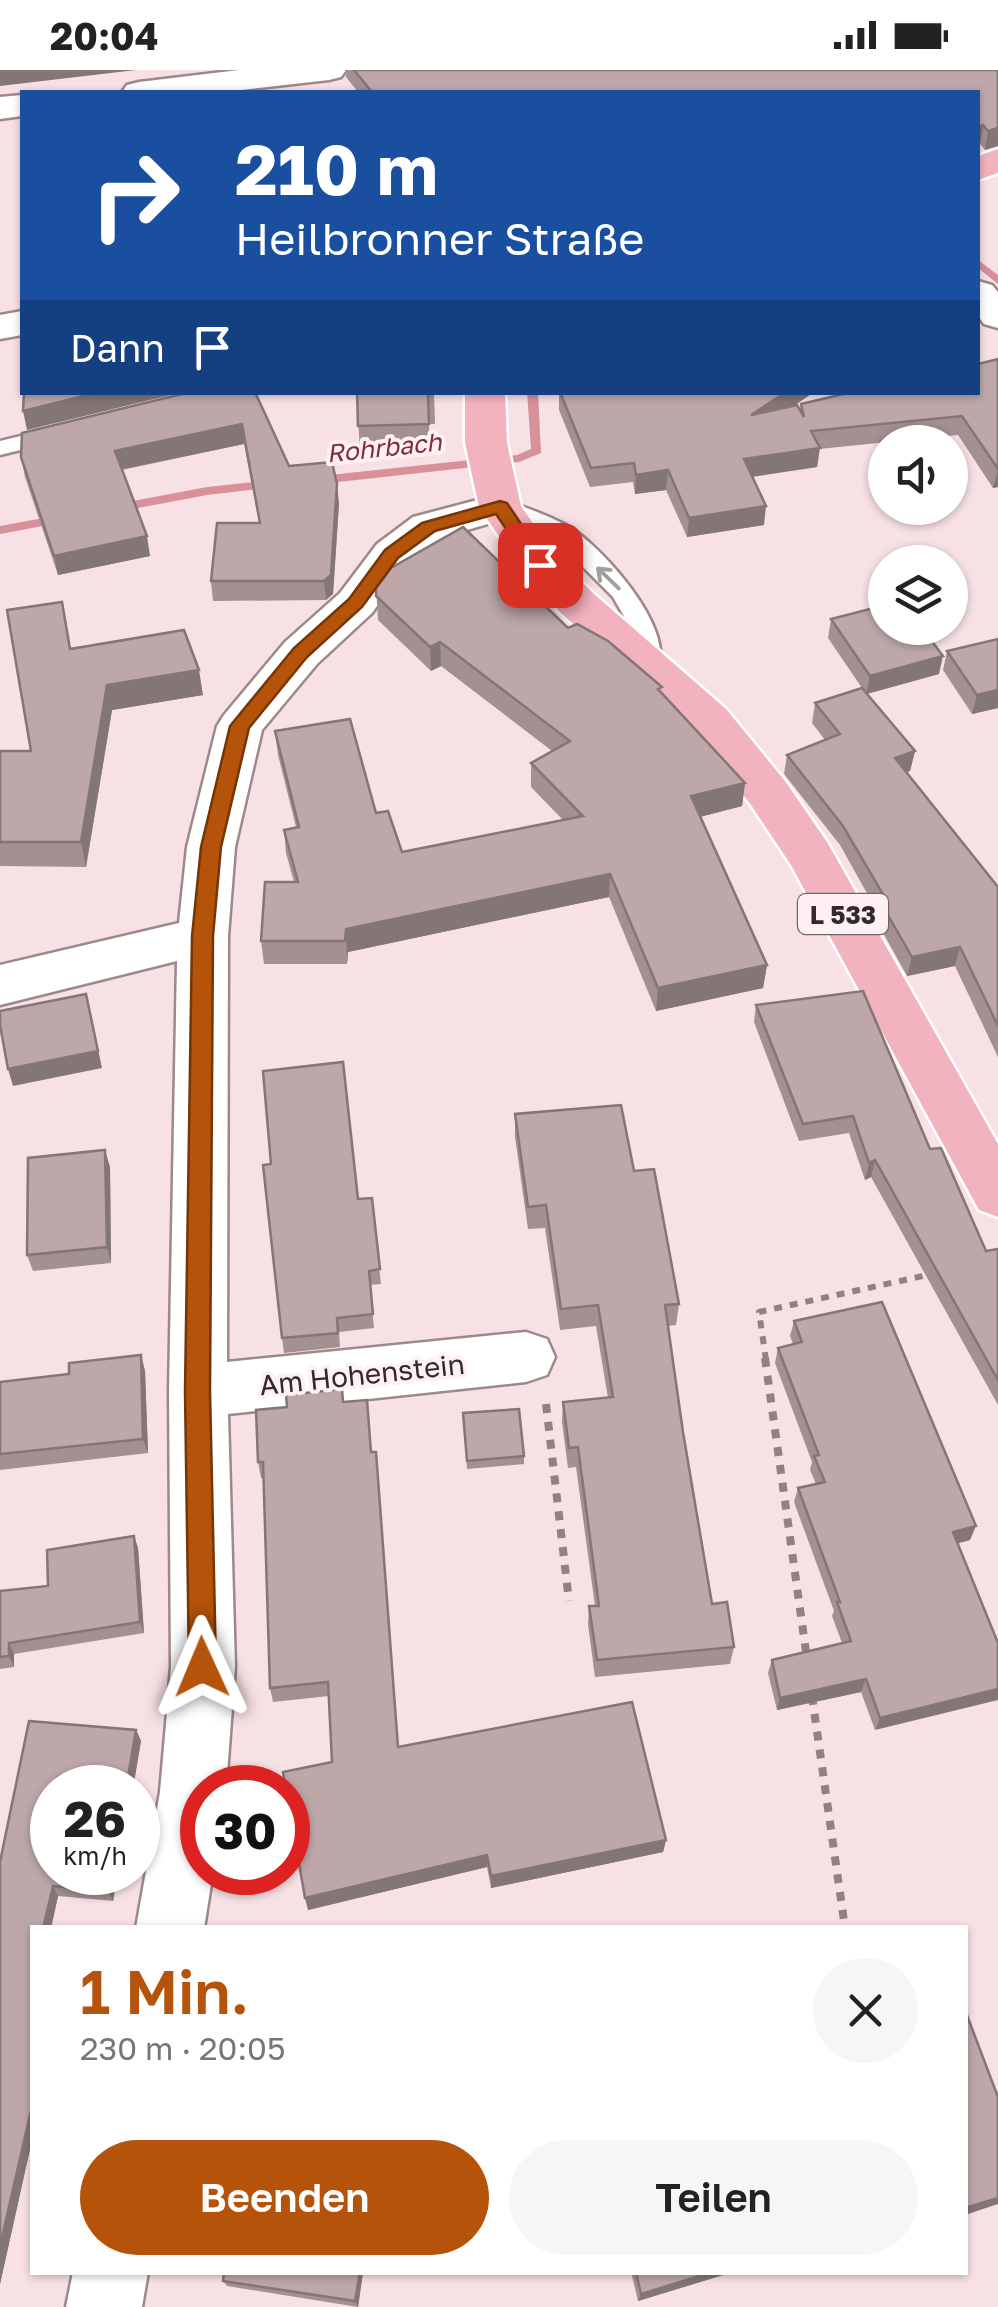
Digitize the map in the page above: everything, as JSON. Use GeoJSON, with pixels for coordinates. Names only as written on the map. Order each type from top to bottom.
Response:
{"type":"FeatureCollection","features":[{"type":"Feature","properties":{"kind":"main road"},"geometry":{"type":"LineString","coordinates":[[485,395],[493,475]]}},
{"type":"Feature","properties":{"kind":"main road","name":"L 533"},"geometry":{"type":"LineString","coordinates":[[493,475],[540,565],[578,604],[710,720],[768,792],[810,855],[998,1194]]}},
{"type":"Feature","properties":{"kind":"street"},"geometry":{"type":"LineString","coordinates":[[156,90],[329,70]]}},
{"type":"Feature","properties":{"kind":"street"},"geometry":{"type":"LineString","coordinates":[[980,296],[998,316]]}},
{"type":"Feature","properties":{"kind":"street"},"geometry":{"type":"LineString","coordinates":[[171,1925],[194,1792],[202,1667],[198,1391],[203,936],[211,847],[240,726],[301,653],[356,603],[392,554],[493,475]]}},
{"type":"Feature","properties":{"kind":"street"},"geometry":{"type":"LineString","coordinates":[[0,986],[203,936]]}},
{"type":"Feature","properties":{"kind":"street","name":"Am Hohenstein"},"geometry":{"type":"LineString","coordinates":[[198,1391],[536,1372]]}},
{"type":"Feature","properties":{"kind":"street"},"geometry":{"type":"LineString","coordinates":[[104,2307],[109,2275]]}},
{"type":"Feature","properties":{"kind":"lane"},"geometry":{"type":"LineString","coordinates":[[0,448],[77,430]]}},
{"type":"Feature","properties":{"kind":"path"},"geometry":{"type":"LineString","coordinates":[[844,1925],[759,1312],[948,1271]]}},
{"type":"Feature","properties":{"kind":"path"},"geometry":{"type":"LineString","coordinates":[[536,1372],[569,1601]]}},
{"type":"Feature","properties":{"kind":"building"},"geometry":{"type":"Polygon","coordinates":[[[354,70],[998,70],[998,128],[988,131],[980,126],[980,90],[370,90],[354,70]]]}},
{"type":"Feature","properties":{"kind":"building"},"geometry":{"type":"Polygon","coordinates":[[[998,359],[998,469],[962,416],[811,431],[820,448],[744,459],[766,506],[689,518],[668,470],[636,475],[634,463],[591,468],[561,395],[781,395],[751,415],[797,405],[804,417],[801,404],[839,395],[980,395],[980,364],[998,359]]]}},
{"type":"Feature","properties":{"kind":"building"},"geometry":{"type":"Polygon","coordinates":[[[24,395],[88,395],[23,411],[24,395]]]}},
{"type":"Feature","properties":{"kind":"building"},"geometry":{"type":"Polygon","coordinates":[[[178,395],[256,395],[289,466],[332,462],[337,484],[331,575],[324,581],[211,581],[217,523],[260,523],[242,424],[115,451],[147,536],[54,556],[21,457],[22,433],[178,395]]]}},
{"type":"Feature","properties":{"kind":"building"},"geometry":{"type":"Polygon","coordinates":[[[357,395],[428,395],[429,424],[358,426],[357,395]]]}},
{"type":"Feature","properties":{"kind":"building"},"geometry":{"type":"Polygon","coordinates":[[[463,527],[568,628],[577,624],[608,641],[662,687],[658,689],[745,783],[691,796],[767,965],[658,988],[610,874],[346,929],[345,941],[261,941],[265,882],[298,882],[284,830],[299,827],[275,731],[350,719],[376,813],[388,811],[402,852],[583,816],[531,763],[570,741],[440,642],[430,647],[376,596],[376,588],[391,568],[463,527]]]}},
{"type":"Feature","properties":{"kind":"building"},"geometry":{"type":"Polygon","coordinates":[[[62,602],[70,649],[184,630],[199,670],[107,685],[81,842],[0,842],[0,751],[31,751],[7,610],[62,602]]]}},
{"type":"Feature","properties":{"kind":"building"},"geometry":{"type":"Polygon","coordinates":[[[868,609],[868,645],[935,645],[943,656],[870,676],[831,619],[868,609]]]}},
{"type":"Feature","properties":{"kind":"building"},"geometry":{"type":"Polygon","coordinates":[[[998,639],[998,690],[977,695],[947,651],[998,639]]]}},
{"type":"Feature","properties":{"kind":"building"},"geometry":{"type":"Polygon","coordinates":[[[862,688],[915,751],[895,758],[998,887],[998,1026],[960,947],[912,957],[881,903],[887,901],[843,826],[787,755],[840,734],[815,703],[862,688]]]}},
{"type":"Feature","properties":{"kind":"building"},"geometry":{"type":"Polygon","coordinates":[[[863,991],[930,1149],[941,1148],[986,1251],[998,1249],[998,1380],[875,1160],[869,1163],[853,1116],[803,1124],[756,1005],[863,991]]]}},
{"type":"Feature","properties":{"kind":"building"},"geometry":{"type":"Polygon","coordinates":[[[86,994],[98,1051],[8,1069],[0,1011],[86,994]]]}},
{"type":"Feature","properties":{"kind":"building"},"geometry":{"type":"Polygon","coordinates":[[[343,1062],[358,1199],[372,1198],[380,1269],[369,1271],[373,1314],[337,1318],[338,1333],[282,1338],[263,1165],[271,1164],[263,1071],[343,1062]]]}},
{"type":"Feature","properties":{"kind":"building"},"geometry":{"type":"Polygon","coordinates":[[[621,1105],[634,1171],[654,1169],[679,1304],[665,1305],[683,1432],[712,1604],[727,1602],[734,1647],[597,1660],[589,1606],[599,1606],[578,1447],[569,1448],[563,1402],[613,1397],[598,1305],[561,1309],[546,1205],[528,1207],[515,1114],[621,1105]]]}},
{"type":"Feature","properties":{"kind":"building"},"geometry":{"type":"Polygon","coordinates":[[[105,1150],[107,1247],[27,1255],[28,1158],[105,1150]]]}},
{"type":"Feature","properties":{"kind":"building"},"geometry":{"type":"Polygon","coordinates":[[[882,1302],[976,1526],[953,1532],[998,1643],[998,1689],[880,1718],[866,1679],[780,1698],[772,1660],[851,1641],[798,1488],[825,1482],[814,1456],[819,1455],[778,1348],[802,1342],[794,1321],[882,1302]]]}},
{"type":"Feature","properties":{"kind":"building"},"geometry":{"type":"Polygon","coordinates":[[[141,1355],[143,1439],[0,1454],[0,1382],[69,1374],[69,1363],[141,1355]]]}},
{"type":"Feature","properties":{"kind":"building"},"geometry":{"type":"Polygon","coordinates":[[[342,1389],[343,1402],[367,1400],[371,1452],[376,1452],[398,1747],[632,1702],[666,1840],[491,1876],[487,1855],[305,1898],[310,1895],[310,1766],[332,1762],[328,1682],[270,1688],[263,1462],[258,1462],[256,1410],[287,1407],[286,1395],[342,1389]]]}},
{"type":"Feature","properties":{"kind":"building"},"geometry":{"type":"Polygon","coordinates":[[[519,1409],[524,1456],[467,1461],[463,1413],[519,1409]]]}},
{"type":"Feature","properties":{"kind":"building"},"geometry":{"type":"Polygon","coordinates":[[[134,1536],[140,1622],[9,1643],[9,1656],[0,1657],[0,1591],[48,1586],[47,1550],[134,1536]]]}},
{"type":"Feature","properties":{"kind":"building"},"geometry":{"type":"Polygon","coordinates":[[[29,1721],[136,1730],[130,1765],[30,1765],[30,1895],[51,1895],[44,1925],[30,1925],[30,2115],[0,2246],[0,1862],[29,1721]]]}},
{"type":"Feature","properties":{"kind":"building"},"geometry":{"type":"Polygon","coordinates":[[[968,2018],[998,2097],[998,2198],[968,2207],[968,2018]]]}},
{"type":"Feature","properties":{"kind":"building"},"geometry":{"type":"Polygon","coordinates":[[[224,2275],[359,2275],[355,2301],[223,2281],[224,2275]]]}},
{"type":"Feature","properties":{"kind":"building"},"geometry":{"type":"Polygon","coordinates":[[[637,2275],[702,2275],[641,2294],[637,2275]]]}},
{"type":"Feature","properties":{"kind":"waterway","name":"Rohrbach"},"geometry":{"type":"LineString","coordinates":[[980,265],[998,281]]}},
{"type":"Feature","properties":{"kind":"waterway","name":"Rohrbach"},"geometry":{"type":"LineString","coordinates":[[320,480],[519,458],[537,451],[532,395]]}},
{"type":"Feature","properties":{"kind":"waterway","name":"Rohrbach"},"geometry":{"type":"LineString","coordinates":[[117,508],[207,491],[272,484]]}},
{"type":"Feature","properties":{"kind":"waterway","name":"Rohrbach"},"geometry":{"type":"LineString","coordinates":[[0,530],[60,519]]}},
{"type":"Feature","properties":{"kind":"route"},"geometry":{"type":"LineString","coordinates":[[202,1667],[198,1391],[203,936],[211,847],[240,726],[301,653],[356,603],[392,554],[428,527],[500,507],[540,565]]}}]}
